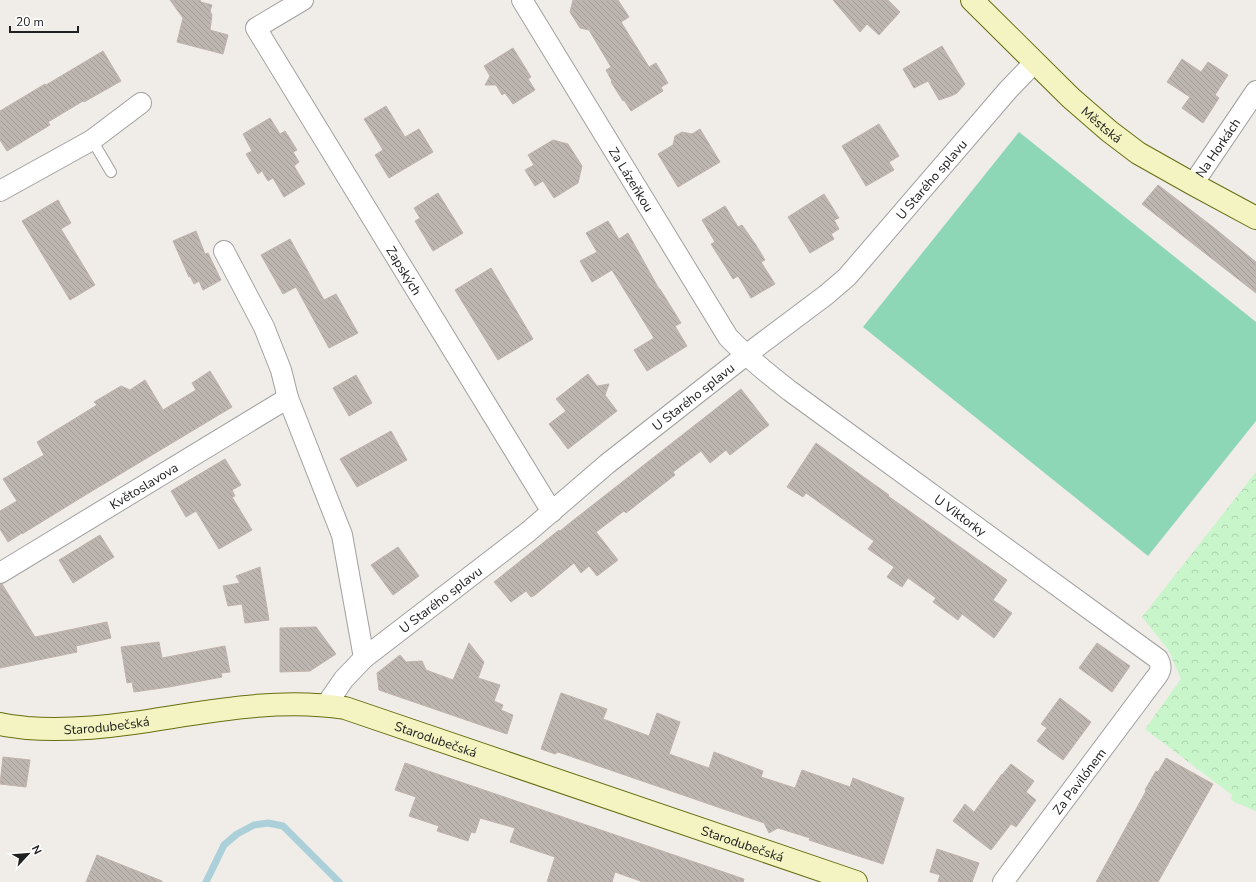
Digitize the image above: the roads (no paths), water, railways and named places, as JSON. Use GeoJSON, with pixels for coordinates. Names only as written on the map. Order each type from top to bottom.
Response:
{"type":"FeatureCollection","features":[{"type":"Feature","properties":{"kind":"street","name":"Zapských"},"geometry":{"type":"LineString","coordinates":[[303,0],[256,28],[552,512]]}},
{"type":"Feature","properties":{"kind":"street","name":"Za Lázeňkou"},"geometry":{"type":"LineString","coordinates":[[522,0],[728,337],[746,356]]}},
{"type":"Feature","properties":{"kind":"street","name":"Městská"},"geometry":{"type":"LineString","coordinates":[[972,0],[1071,98],[1109,130],[1138,152],[1256,218]]}},
{"type":"Feature","properties":{"kind":"street","name":"U Starého splavu"},"geometry":{"type":"LineString","coordinates":[[326,705],[344,679],[364,658],[528,532],[607,464],[826,295],[847,277],[1002,95],[1034,62]]}},
{"type":"Feature","properties":{"kind":"street","name":"Na Horkách"},"geometry":{"type":"LineString","coordinates":[[1193,184],[1256,91]]}},
{"type":"Feature","properties":{"kind":"street"},"geometry":{"type":"LineString","coordinates":[[0,191],[92,140],[141,103]]}},
{"type":"Feature","properties":{"kind":"street"},"geometry":{"type":"LineString","coordinates":[[224,251],[264,327],[281,370],[288,398],[342,535],[364,658]]}},
{"type":"Feature","properties":{"kind":"street","name":"U Viktorky"},"geometry":{"type":"LineString","coordinates":[[746,356],[790,391],[1152,653],[1161,664],[1161,670],[1154,680]]}},
{"type":"Feature","properties":{"kind":"street","name":"Květoslavova"},"geometry":{"type":"LineString","coordinates":[[0,573],[288,398]]}},
{"type":"Feature","properties":{"kind":"street","name":"Za Pavilónem"},"geometry":{"type":"LineString","coordinates":[[1003,882],[1154,680]]}},
{"type":"Feature","properties":{"kind":"street","name":"Starodubečská"},"geometry":{"type":"LineString","coordinates":[[0,724],[51,730],[90,728],[115,726],[250,706],[275,704],[326,705],[352,710],[856,882]]}},
{"type":"Feature","properties":{"kind":"lane"},"geometry":{"type":"LineString","coordinates":[[92,140],[111,172]]}},
{"type":"Feature","properties":{"kind":"waterway"},"geometry":{"type":"LineString","coordinates":[[206,882],[224,845],[237,834],[254,825],[268,823],[283,826],[339,882]]}}]}
